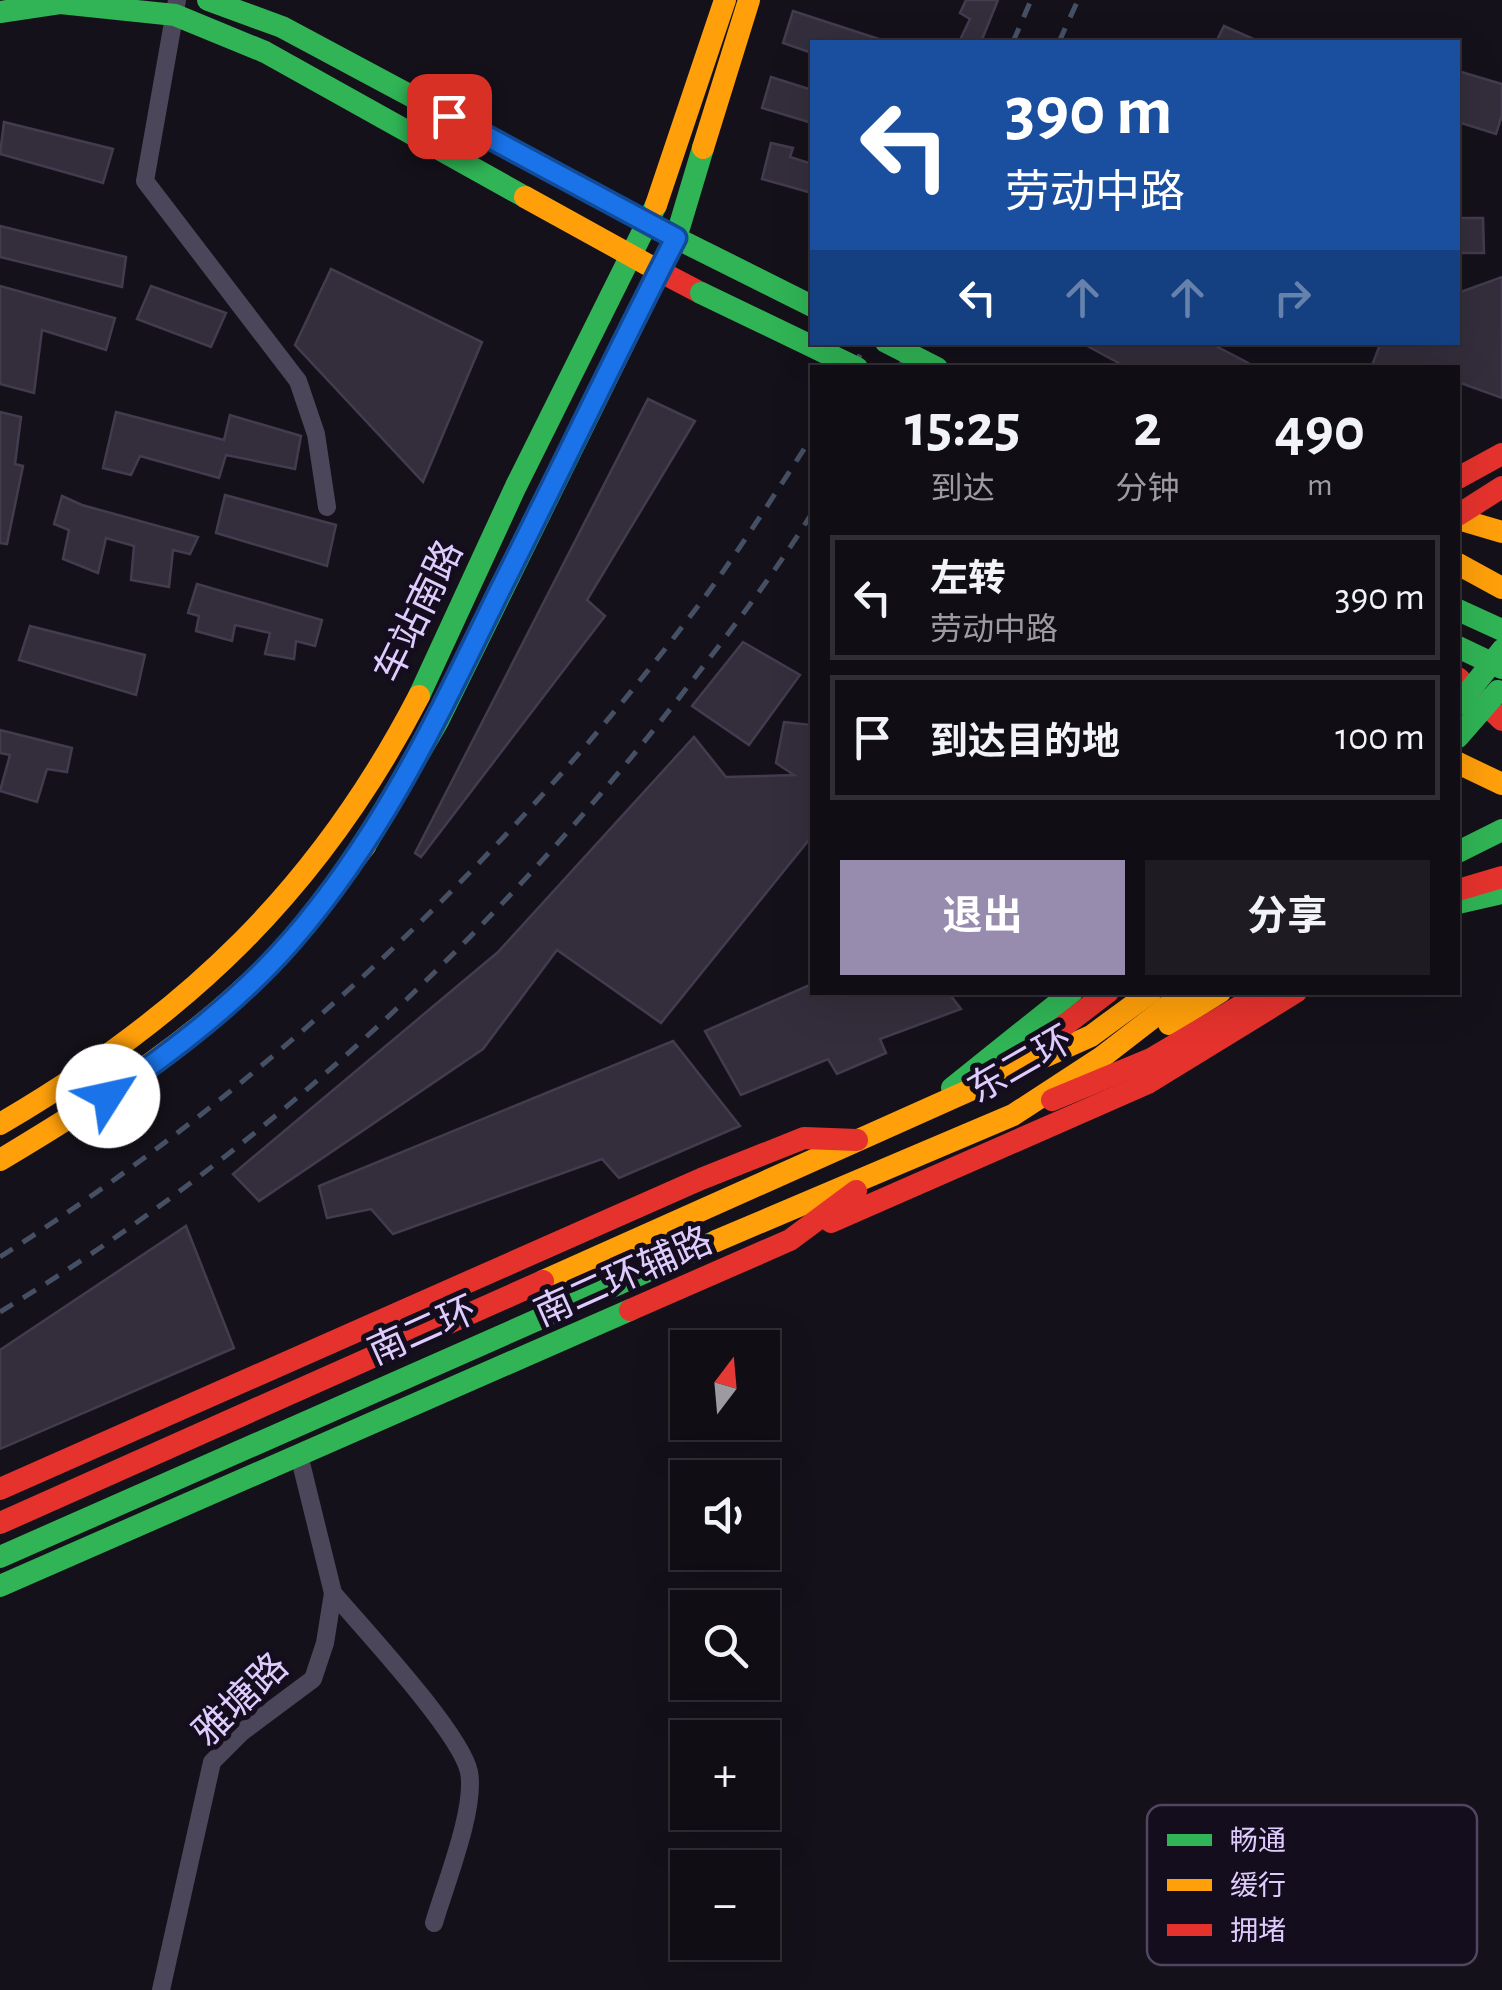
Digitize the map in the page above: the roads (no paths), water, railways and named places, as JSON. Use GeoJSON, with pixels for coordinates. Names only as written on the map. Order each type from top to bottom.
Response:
{"type":"FeatureCollection","features":[{"type":"Feature","properties":{"kind":"main road"},"geometry":{"type":"LineString","coordinates":[[208,0],[282,28],[810,305]]}},
{"type":"Feature","properties":{"kind":"main road","name":"车站南路"},"geometry":{"type":"LineString","coordinates":[[0,1124],[128,1045],[234,956],[316,862],[351,814],[422,686],[574,366],[649,223],[725,0]]}},
{"type":"Feature","properties":{"kind":"main road","name":"车站南路"},"geometry":{"type":"LineString","coordinates":[[0,1160],[108,1096],[210,1019],[290,942],[330,894],[403,787],[676,238],[749,0]]}},
{"type":"Feature","properties":{"kind":"main road"},"geometry":{"type":"LineString","coordinates":[[0,12],[60,2],[176,8],[264,52],[659,271],[851,365]]}},
{"type":"Feature","properties":{"kind":"main road"},"geometry":{"type":"LineString","coordinates":[[892,345],[931,365]]}},
{"type":"Feature","properties":{"kind":"main road"},"geometry":{"type":"LineString","coordinates":[[1460,477],[1502,454]]}},
{"type":"Feature","properties":{"kind":"main road"},"geometry":{"type":"LineString","coordinates":[[1460,516],[1495,491]]}},
{"type":"Feature","properties":{"kind":"main road"},"geometry":{"type":"LineString","coordinates":[[1460,518],[1502,532]]}},
{"type":"Feature","properties":{"kind":"main road"},"geometry":{"type":"LineString","coordinates":[[1460,565],[1502,588]]}},
{"type":"Feature","properties":{"kind":"main road"},"geometry":{"type":"LineString","coordinates":[[1460,611],[1502,630]]}},
{"type":"Feature","properties":{"kind":"main road"},"geometry":{"type":"LineString","coordinates":[[1460,648],[1502,668]]}},
{"type":"Feature","properties":{"kind":"main road"},"geometry":{"type":"LineString","coordinates":[[1460,702],[1502,650]]}},
{"type":"Feature","properties":{"kind":"main road"},"geometry":{"type":"LineString","coordinates":[[1460,680],[1502,720]]}},
{"type":"Feature","properties":{"kind":"main road"},"geometry":{"type":"LineString","coordinates":[[1460,734],[1502,686]]}},
{"type":"Feature","properties":{"kind":"main road"},"geometry":{"type":"LineString","coordinates":[[1460,763],[1502,784]]}},
{"type":"Feature","properties":{"kind":"main road"},"geometry":{"type":"LineString","coordinates":[[1460,851],[1502,830]]}},
{"type":"Feature","properties":{"kind":"main road"},"geometry":{"type":"LineString","coordinates":[[1460,889],[1502,877]]}},
{"type":"Feature","properties":{"kind":"main road"},"geometry":{"type":"LineString","coordinates":[[1460,904],[1502,893]]}},
{"type":"Feature","properties":{"kind":"main road"},"geometry":{"type":"LineString","coordinates":[[907,1118],[995,1058],[1068,995]]}},
{"type":"Feature","properties":{"kind":"main road"},"geometry":{"type":"LineString","coordinates":[[989,1083],[1104,995]]}},
{"type":"Feature","properties":{"kind":"main road","name":"东二环"},"geometry":{"type":"LineString","coordinates":[[857,1140],[1091,1036],[1148,995]]}},
{"type":"Feature","properties":{"kind":"main road","name":"东二环"},"geometry":{"type":"LineString","coordinates":[[877,1175],[1013,1114],[1102,1057],[1182,995]]}},
{"type":"Feature","properties":{"kind":"main road"},"geometry":{"type":"LineString","coordinates":[[1102,1057],[1215,995]]}},
{"type":"Feature","properties":{"kind":"main road"},"geometry":{"type":"LineString","coordinates":[[1013,1114],[1151,1059],[1259,995]]}},
{"type":"Feature","properties":{"kind":"main road"},"geometry":{"type":"LineString","coordinates":[[790,1240],[1148,1083],[1205,1052],[1291,995]]}},
{"type":"Feature","properties":{"kind":"main road","name":"南二环辅路"},"geometry":{"type":"LineString","coordinates":[[0,1489],[701,1179],[804,1138],[857,1140]]}},
{"type":"Feature","properties":{"kind":"main road","name":"南二环"},"geometry":{"type":"LineString","coordinates":[[0,1524],[857,1140]]}},
{"type":"Feature","properties":{"kind":"main road","name":"南二环辅路"},"geometry":{"type":"LineString","coordinates":[[0,1586],[790,1240],[877,1175]]}},
{"type":"Feature","properties":{"kind":"main road","name":"南二环"},"geometry":{"type":"LineString","coordinates":[[0,1558],[554,1310],[877,1175]]}},
{"type":"Feature","properties":{"kind":"street"},"geometry":{"type":"LineString","coordinates":[[176,8],[144,181],[298,381],[316,434],[327,507]]}},
{"type":"Feature","properties":{"kind":"street","name":"雅塘路"},"geometry":{"type":"LineString","coordinates":[[161,1990],[212,1762],[242,1732],[314,1679],[333,1593],[299,1455]]}},
{"type":"Feature","properties":{"kind":"street"},"geometry":{"type":"LineString","coordinates":[[333,1593],[406,1679],[468,1771],[467,1802],[434,1923]]}},
{"type":"Feature","properties":{"kind":"railway"},"geometry":{"type":"LineString","coordinates":[[1014,40],[1031,0]]}},
{"type":"Feature","properties":{"kind":"railway"},"geometry":{"type":"LineString","coordinates":[[1060,40],[1078,0]]}},
{"type":"Feature","properties":{"kind":"railway"},"geometry":{"type":"LineString","coordinates":[[855,365],[865,345]]}},
{"type":"Feature","properties":{"kind":"railway"},"geometry":{"type":"LineString","coordinates":[[901,365],[911,345]]}},
{"type":"Feature","properties":{"kind":"railway"},"geometry":{"type":"LineString","coordinates":[[0,1257],[198,1117],[293,1039],[471,872],[633,689],[721,575],[810,440]]}},
{"type":"Feature","properties":{"kind":"railway"},"geometry":{"type":"LineString","coordinates":[[0,1312],[194,1181],[285,1108],[458,949],[616,776],[737,622],[810,516]]}}]}
